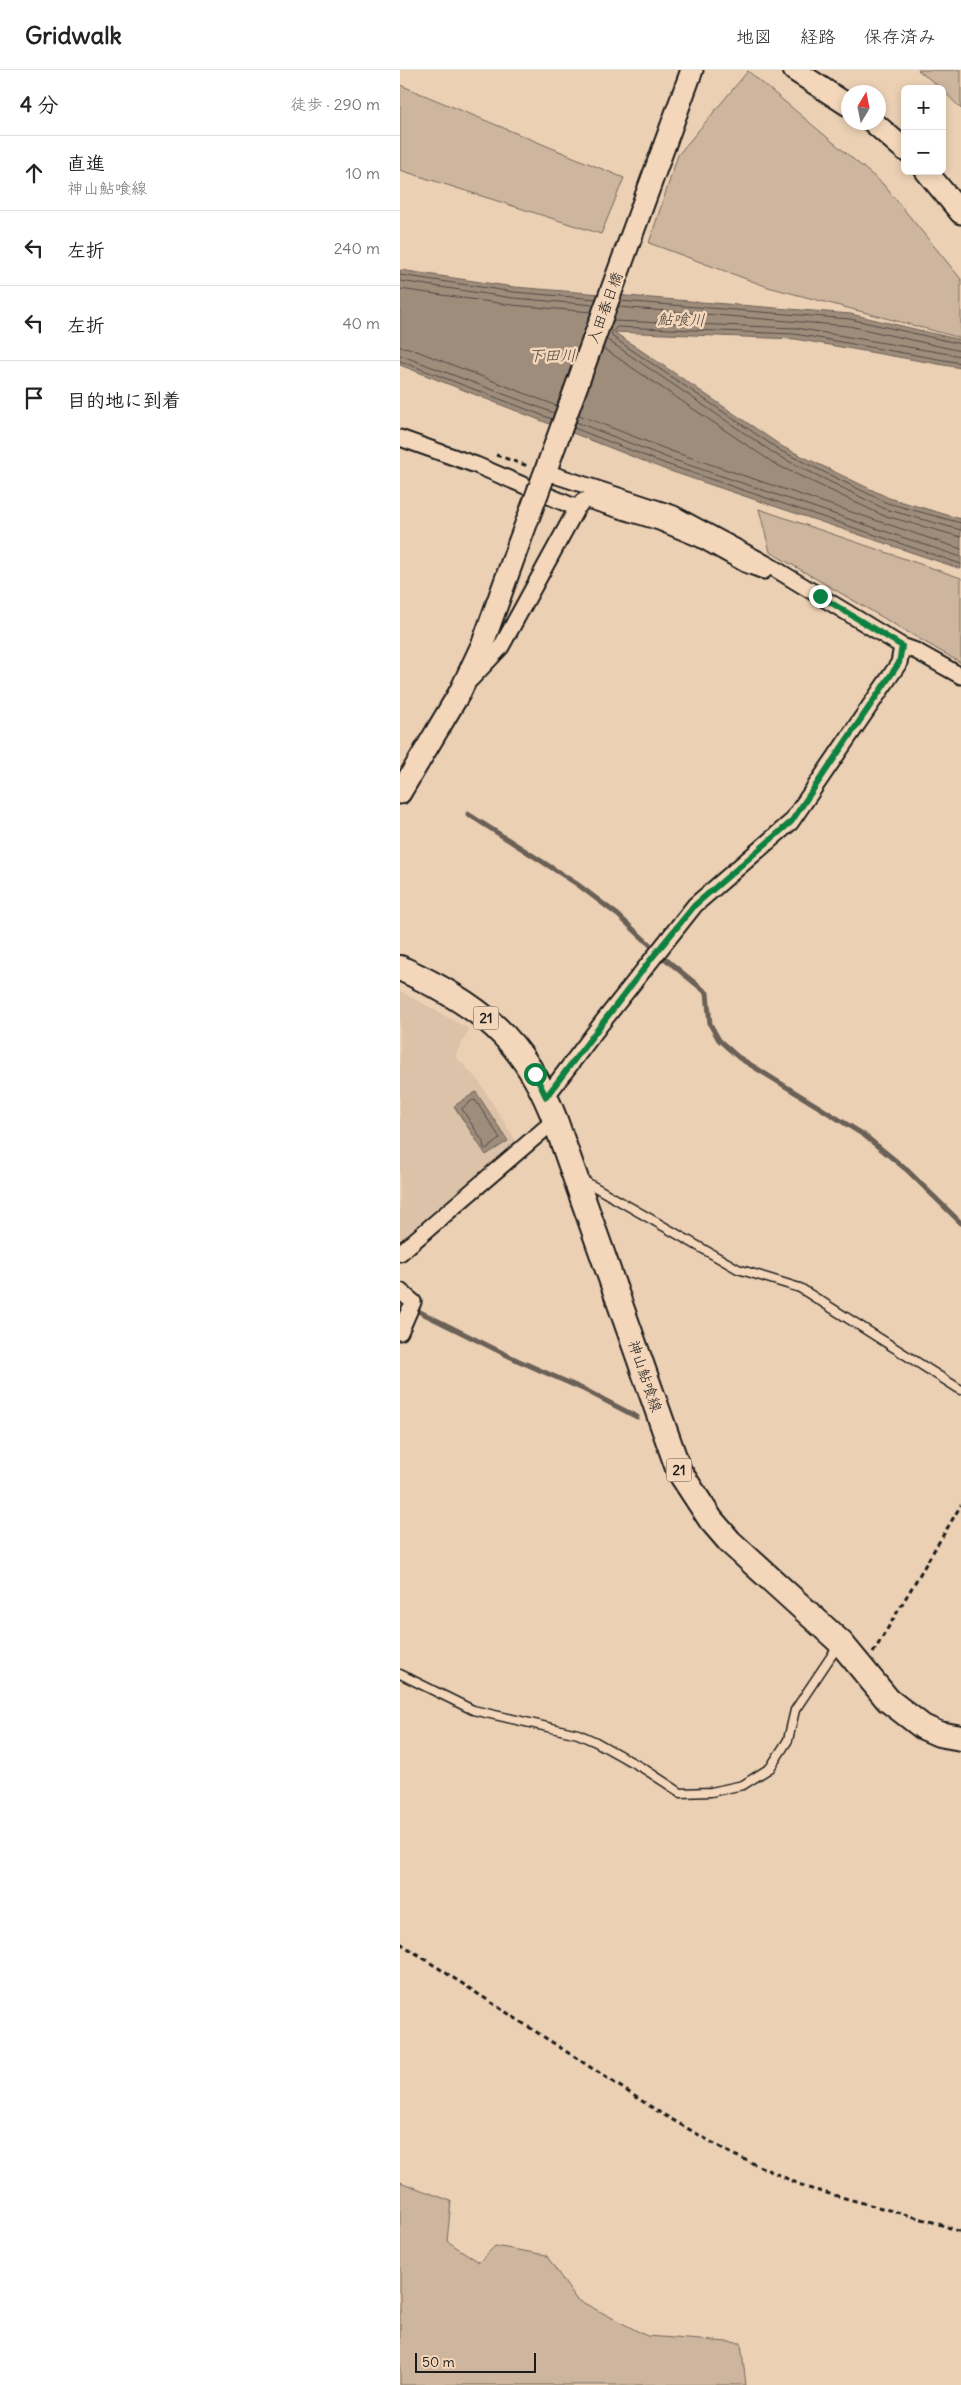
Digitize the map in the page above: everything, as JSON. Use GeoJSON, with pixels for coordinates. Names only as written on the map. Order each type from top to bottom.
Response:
{"type":"FeatureCollection","features":[{"type":"Feature","properties":{"kind":"main road","name":"神山鮎喰線"},"geometry":{"type":"LineString","coordinates":[[400,968],[460,998],[481,1014],[519,1052],[535,1074],[555,1120],[679,1471],[711,1520],[730,1542],[841,1643],[888,1700],[906,1716],[939,1734],[961,1738]]}},
{"type":"Feature","properties":{"kind":"street","name":"入田春日橋"},"geometry":{"type":"LineString","coordinates":[[400,794],[460,691],[483,643],[692,70]]}},
{"type":"Feature","properties":{"kind":"street"},"geometry":{"type":"LineString","coordinates":[[794,70],[841,100]]}},
{"type":"Feature","properties":{"kind":"street"},"geometry":{"type":"LineString","coordinates":[[882,130],[901,146]]}},
{"type":"Feature","properties":{"kind":"street"},"geometry":{"type":"LineString","coordinates":[[929,175],[961,212]]}},
{"type":"Feature","properties":{"kind":"street"},"geometry":{"type":"LineString","coordinates":[[400,438],[476,466],[577,508]]}},
{"type":"Feature","properties":{"kind":"street"},"geometry":{"type":"LineString","coordinates":[[545,473],[674,514],[777,570],[902,646],[916,651],[961,676]]}},
{"type":"Feature","properties":{"kind":"street"},"geometry":{"type":"LineString","coordinates":[[460,691],[501,647],[577,508],[583,501],[602,503],[635,516],[659,522],[700,539],[745,564],[764,572],[777,570]]}},
{"type":"Feature","properties":{"kind":"street"},"geometry":{"type":"LineString","coordinates":[[546,1097],[695,905],[791,822],[899,663],[902,646]]}},
{"type":"Feature","properties":{"kind":"street"},"geometry":{"type":"LineString","coordinates":[[400,1253],[555,1120]]}},
{"type":"Feature","properties":{"kind":"street"},"geometry":{"type":"LineString","coordinates":[[400,1291],[413,1302],[400,1332]]}},
{"type":"Feature","properties":{"kind":"lane"},"geometry":{"type":"LineString","coordinates":[[575,1176],[738,1269],[800,1288],[961,1390]]}},
{"type":"Feature","properties":{"kind":"lane"},"geometry":{"type":"LineString","coordinates":[[400,1674],[473,1710],[578,1734],[646,1770],[681,1793],[711,1792],[743,1785],[770,1768],[788,1740],[795,1710],[841,1643]]}},
{"type":"Feature","properties":{"kind":"path"},"geometry":{"type":"LineString","coordinates":[[864,1669],[961,1505]]}},
{"type":"Feature","properties":{"kind":"path"},"geometry":{"type":"LineString","coordinates":[[400,1943],[620,2087],[732,2154],[808,2188],[933,2222],[961,2232]]}},
{"type":"Feature","properties":{"kind":"shaded area"},"geometry":{"type":"Polygon","coordinates":[[[918,70],[961,70],[961,109],[946,93],[946,85],[937,85],[918,70]]]}},
{"type":"Feature","properties":{"kind":"shaded area"},"geometry":{"type":"Polygon","coordinates":[[[748,71],[883,184],[961,279],[961,338],[768,287],[649,243],[678,155],[748,71]]]}},
{"type":"Feature","properties":{"kind":"shaded area"},"geometry":{"type":"Polygon","coordinates":[[[400,85],[624,178],[601,234],[400,170],[400,85]]]}},
{"type":"Feature","properties":{"kind":"shaded area"},"geometry":{"type":"Polygon","coordinates":[[[759,509],[961,578],[961,663],[770,552],[759,509]]]}},
{"type":"Feature","properties":{"kind":"shaded area"},"geometry":{"type":"Polygon","coordinates":[[[400,991],[469,1029],[455,1056],[478,1080],[519,1146],[400,1248],[400,991]]]}},
{"type":"Feature","properties":{"kind":"shaded area"},"geometry":{"type":"Polygon","coordinates":[[[400,2182],[451,2201],[447,2241],[479,2262],[495,2246],[546,2255],[576,2299],[647,2336],[741,2343],[746,2385],[400,2385],[400,2182]]]}},
{"type":"Feature","properties":{"kind":"water","name":"下田川"},"geometry":{"type":"Polygon","coordinates":[[[400,270],[514,287],[851,314],[961,340],[961,368],[795,339],[614,332],[783,447],[889,498],[961,519],[961,569],[664,469],[400,365],[400,270]]]}},
{"type":"Feature","properties":{"kind":"water"},"geometry":{"type":"Polygon","coordinates":[[[476,1092],[508,1141],[486,1155],[454,1106],[476,1092]]]}},
{"type":"Feature","properties":{"kind":"waterway"},"geometry":{"type":"LineString","coordinates":[[468,814],[577,884],[618,915],[663,957],[707,993],[710,1024],[719,1040],[738,1057],[864,1135],[907,1170],[961,1223]]}},
{"type":"Feature","properties":{"kind":"waterway"},"geometry":{"type":"LineString","coordinates":[[412,1308],[517,1360],[585,1390],[637,1417]]}},
{"type":"Feature","properties":{"kind":"route"},"geometry":{"type":"LineString","coordinates":[[535,1074],[546,1097],[655,954],[695,905],[791,822],[899,663],[902,646],[820,596]]}},
{"type":"Feature","properties":{"kind":"water label","name":"鮎喰川"},"geometry":{"type":"Point","coordinates":[681,319]}}]}
